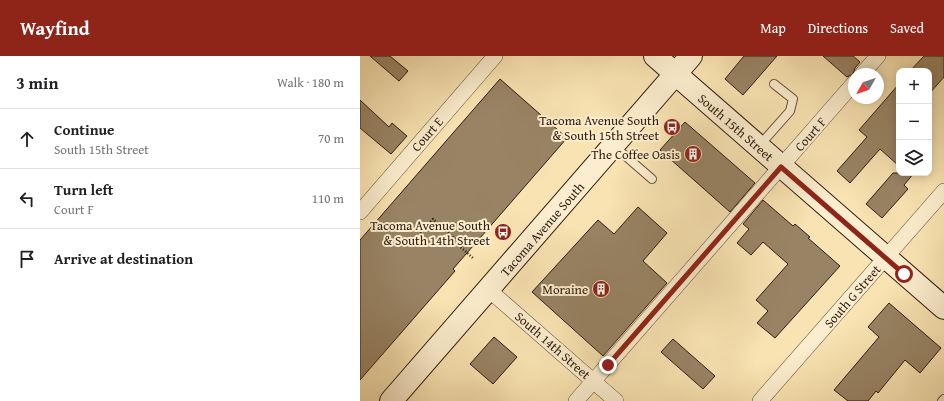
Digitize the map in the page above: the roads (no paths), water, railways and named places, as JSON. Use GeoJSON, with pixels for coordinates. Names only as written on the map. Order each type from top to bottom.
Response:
{"type":"FeatureCollection","features":[{"type":"Feature","properties":{"kind":"main road","name":"South 15th Street"},"geometry":{"type":"LineString","coordinates":[[655,56],[944,308]]}},
{"type":"Feature","properties":{"kind":"main road","name":"Tacoma Avenue South"},"geometry":{"type":"LineString","coordinates":[[391,401],[691,56]]}},
{"type":"Feature","properties":{"kind":"street","name":"Court E"},"geometry":{"type":"LineString","coordinates":[[360,212],[495,56]]}},
{"type":"Feature","properties":{"kind":"street"},"geometry":{"type":"LineString","coordinates":[[867,68],[878,56]]}},
{"type":"Feature","properties":{"kind":"street","name":"Court F"},"geometry":{"type":"LineString","coordinates":[[576,401],[848,90]]}},
{"type":"Feature","properties":{"kind":"street","name":"South G Street"},"geometry":{"type":"LineString","coordinates":[[760,401],[944,191]]}},
{"type":"Feature","properties":{"kind":"street","name":"South 14th Street"},"geometry":{"type":"LineString","coordinates":[[489,290],[616,401]]}},
{"type":"Feature","properties":{"kind":"lane"},"geometry":{"type":"LineString","coordinates":[[758,147],[790,111],[793,100],[774,84]]}},
{"type":"Feature","properties":{"kind":"lane"},"geometry":{"type":"LineString","coordinates":[[613,146],[652,179]]}},
{"type":"Feature","properties":{"kind":"place","name":"Tacoma Avenue South & South 15th Street"},"geometry":{"type":"Point","coordinates":[672,127]}},
{"type":"Feature","properties":{"kind":"place","name":"The Coffee Oasis"},"geometry":{"type":"Point","coordinates":[693,154]}},
{"type":"Feature","properties":{"kind":"place","name":"Tacoma Avenue South & South 14th Street"},"geometry":{"type":"Point","coordinates":[503,232]}},
{"type":"Feature","properties":{"kind":"place","name":"Moraine"},"geometry":{"type":"Point","coordinates":[601,289]}}]}
